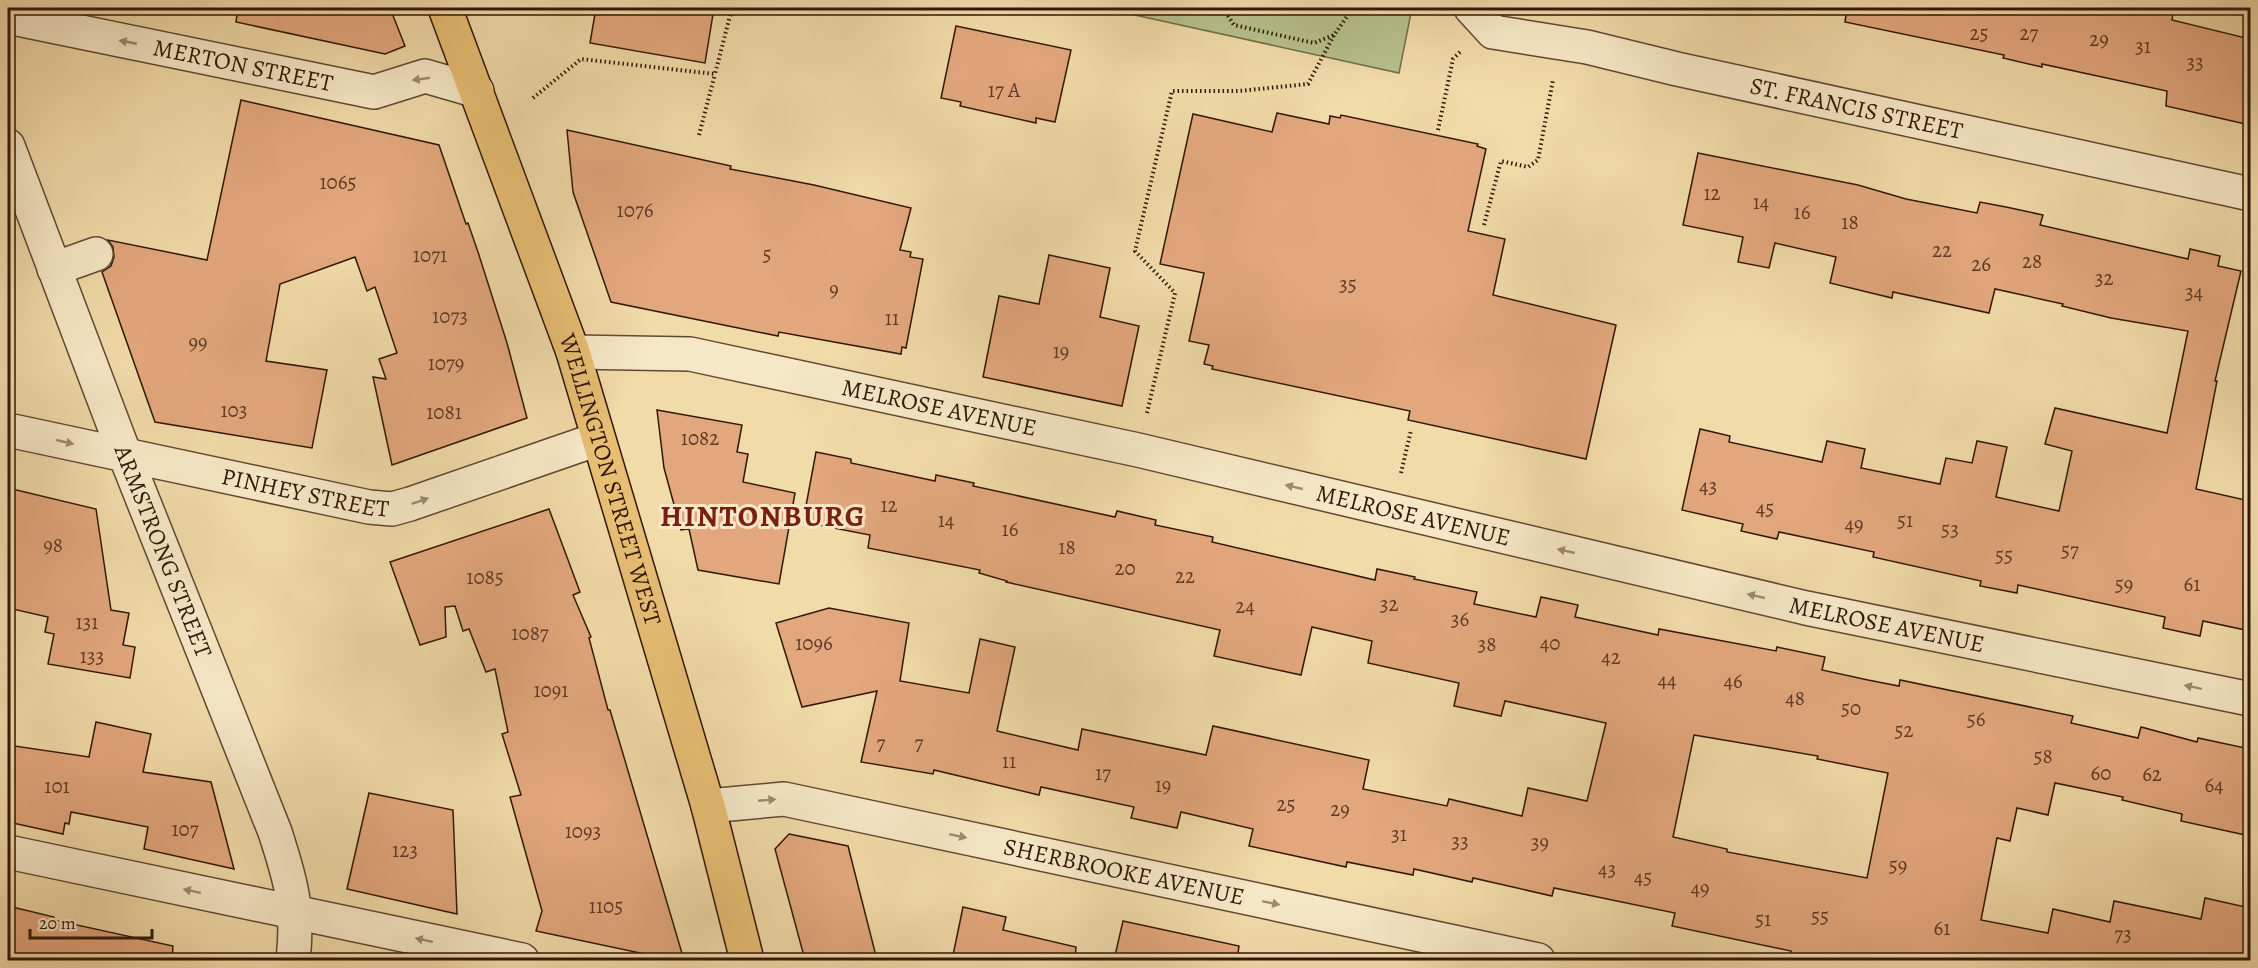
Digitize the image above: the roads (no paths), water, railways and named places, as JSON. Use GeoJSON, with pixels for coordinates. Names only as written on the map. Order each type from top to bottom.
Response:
{"type":"FeatureCollection","features":[{"type":"Feature","properties":{"kind":"main road","name":"WELLINGTON STREET WEST"},"geometry":{"type":"LineString","coordinates":[[445,8],[573,352],[708,806],[747,960]]}},
{"type":"Feature","properties":{"kind":"street","name":"ST. FRANCIS STREET"},"geometry":{"type":"LineString","coordinates":[[1471,8],[1493,32],[1587,47],[1677,69],[2250,194]]}},
{"type":"Feature","properties":{"kind":"street","name":"MERTON STREET"},"geometry":{"type":"LineString","coordinates":[[8,17],[374,92],[425,76],[477,91]]}},
{"type":"Feature","properties":{"kind":"street","name":"ARMSTRONG STREET"},"geometry":{"type":"LineString","coordinates":[[8,146],[125,455],[275,832],[291,879],[295,913],[293,960]]}},
{"type":"Feature","properties":{"kind":"street"},"geometry":{"type":"LineString","coordinates":[[54,269],[96,254]]}},
{"type":"Feature","properties":{"kind":"street","name":"MELROSE AVENUE"},"geometry":{"type":"LineString","coordinates":[[573,352],[690,354],[1138,450],[1806,608],[2250,699]]}},
{"type":"Feature","properties":{"kind":"street","name":"PINHEY STREET"},"geometry":{"type":"LineString","coordinates":[[8,430],[369,507],[392,509],[598,439]]}},
{"type":"Feature","properties":{"kind":"street","name":"SHERBROOKE AVENUE"},"geometry":{"type":"LineString","coordinates":[[708,806],[784,799],[1538,960]]}},
{"type":"Feature","properties":{"kind":"street"},"geometry":{"type":"LineString","coordinates":[[8,852],[522,960]]}},
{"type":"Feature","properties":{"kind":"district","name":"HINTONBURG"},"geometry":{"type":"Point","coordinates":[763,516]}}]}
